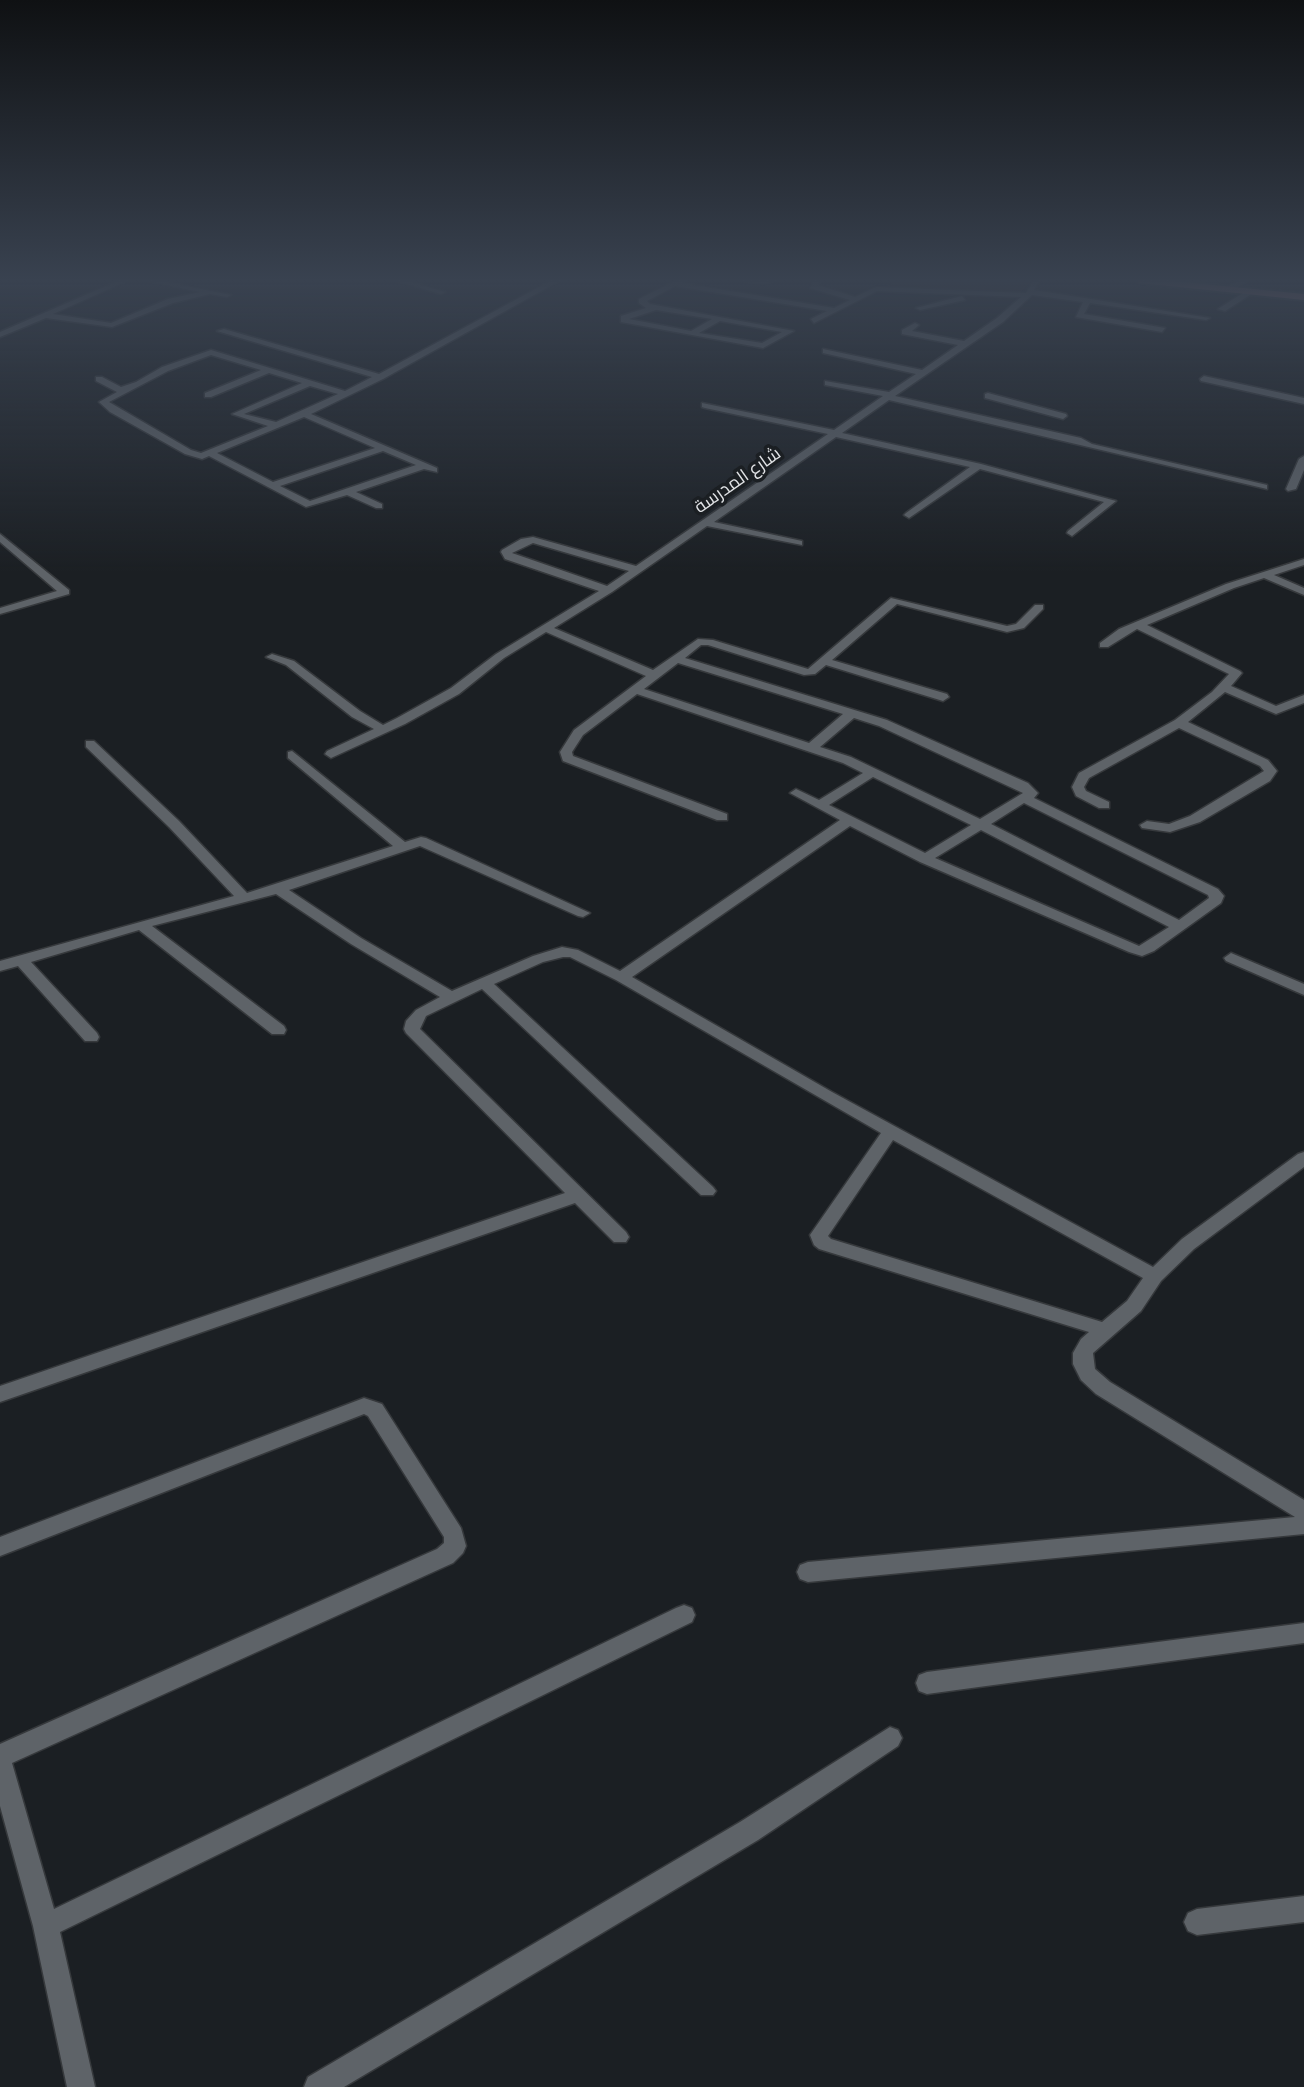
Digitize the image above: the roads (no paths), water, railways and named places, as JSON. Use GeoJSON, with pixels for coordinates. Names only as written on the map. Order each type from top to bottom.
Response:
{"type":"FeatureCollection","features":[{"type":"Feature","properties":{"kind":"street"},"geometry":{"type":"LineString","coordinates":[[150,377],[121,390],[121,394],[103,402],[188,453],[199,456],[304,414],[379,377]]}},
{"type":"Feature","properties":{"kind":"street"},"geometry":{"type":"LineString","coordinates":[[208,395],[250,377]]}},
{"type":"Feature","properties":{"kind":"street"},"geometry":{"type":"LineString","coordinates":[[291,377],[346,394]]}},
{"type":"Feature","properties":{"kind":"street","name":"شارع المدرسة"},"geometry":{"type":"LineString","coordinates":[[331,754],[455,691],[500,656],[608,590],[916,377]]}},
{"type":"Feature","properties":{"kind":"street"},"geometry":{"type":"LineString","coordinates":[[99,379],[121,390]]}},
{"type":"Feature","properties":{"kind":"street"},"geometry":{"type":"LineString","coordinates":[[1204,379],[1304,401]]}},
{"type":"Feature","properties":{"kind":"street"},"geometry":{"type":"LineString","coordinates":[[275,425],[236,414],[309,383]]}},
{"type":"Feature","properties":{"kind":"street"},"geometry":{"type":"LineString","coordinates":[[828,383],[1078,440],[1089,446],[1264,487]]}},
{"type":"Feature","properties":{"kind":"street"},"geometry":{"type":"LineString","coordinates":[[988,396],[1063,416]]}},
{"type":"Feature","properties":{"kind":"street"},"geometry":{"type":"LineString","coordinates":[[705,405],[978,466],[1111,501],[1072,533]]}},
{"type":"Feature","properties":{"kind":"street"},"geometry":{"type":"LineString","coordinates":[[1000,422],[1027,407]]}},
{"type":"Feature","properties":{"kind":"street"},"geometry":{"type":"LineString","coordinates":[[304,414],[434,470]]}},
{"type":"Feature","properties":{"kind":"street"},"geometry":{"type":"LineString","coordinates":[[271,486],[383,448]]}},
{"type":"Feature","properties":{"kind":"street"},"geometry":{"type":"LineString","coordinates":[[210,453],[306,505],[423,466]]}},
{"type":"Feature","properties":{"kind":"street"},"geometry":{"type":"LineString","coordinates":[[1291,489],[1304,459]]}},
{"type":"Feature","properties":{"kind":"street"},"geometry":{"type":"LineString","coordinates":[[909,515],[978,466]]}},
{"type":"Feature","properties":{"kind":"street"},"geometry":{"type":"LineString","coordinates":[[348,492],[379,506]]}},
{"type":"Feature","properties":{"kind":"street"},"geometry":{"type":"LineString","coordinates":[[706,523],[798,543]]}},
{"type":"Feature","properties":{"kind":"street"},"geometry":{"type":"LineString","coordinates":[[0,537],[65,592],[0,611]]}},
{"type":"Feature","properties":{"kind":"street"},"geometry":{"type":"LineString","coordinates":[[608,590],[509,557],[506,552],[533,540],[637,570]]}},
{"type":"Feature","properties":{"kind":"street"},"geometry":{"type":"LineString","coordinates":[[1104,645],[1138,625],[1230,586],[1304,562]]}},
{"type":"Feature","properties":{"kind":"street"},"geometry":{"type":"LineString","coordinates":[[1265,575],[1304,592]]}},
{"type":"Feature","properties":{"kind":"street"},"geometry":{"type":"LineString","coordinates":[[722,817],[583,765],[565,755],[578,733],[703,641],[804,672],[816,669],[895,600],[1007,629],[1020,626],[1039,607]]}},
{"type":"Feature","properties":{"kind":"street"},"geometry":{"type":"LineString","coordinates":[[1104,805],[1081,793],[1078,787],[1084,776],[1180,723],[1224,688],[1236,673],[1138,625]]}},
{"type":"Feature","properties":{"kind":"street"},"geometry":{"type":"LineString","coordinates":[[545,628],[654,675]]}},
{"type":"Feature","properties":{"kind":"street"},"geometry":{"type":"LineString","coordinates":[[272,657],[290,663],[356,714],[383,729]]}},
{"type":"Feature","properties":{"kind":"street"},"geometry":{"type":"LineString","coordinates":[[677,659],[853,712],[908,733],[1023,786],[1032,793],[925,859]]}},
{"type":"Feature","properties":{"kind":"street"},"geometry":{"type":"LineString","coordinates":[[825,661],[943,697]]}},
{"type":"Feature","properties":{"kind":"street"},"geometry":{"type":"LineString","coordinates":[[1224,688],[1276,710],[1304,699]]}},
{"type":"Feature","properties":{"kind":"street"},"geometry":{"type":"LineString","coordinates":[[636,690],[812,747],[873,772],[1179,926]]}},
{"type":"Feature","properties":{"kind":"street"},"geometry":{"type":"LineString","coordinates":[[812,747],[853,712]]}},
{"type":"Feature","properties":{"kind":"street"},"geometry":{"type":"LineString","coordinates":[[1147,825],[1170,828],[1195,819],[1265,778],[1271,771],[1264,763],[1180,723]]}},
{"type":"Feature","properties":{"kind":"street"},"geometry":{"type":"LineString","coordinates":[[90,744],[174,824],[244,898]]}},
{"type":"Feature","properties":{"kind":"street"},"geometry":{"type":"LineString","coordinates":[[292,755],[402,846]]}},
{"type":"Feature","properties":{"kind":"street"},"geometry":{"type":"LineString","coordinates":[[819,805],[873,772]]}},
{"type":"Feature","properties":{"kind":"street"},"geometry":{"type":"LineString","coordinates":[[796,793],[925,859],[1133,949],[1142,951],[1149,948],[1216,900],[1217,897],[1024,798]]}},
{"type":"Feature","properties":{"kind":"street"},"geometry":{"type":"LineString","coordinates":[[621,977],[849,820]]}},
{"type":"Feature","properties":{"kind":"street"},"geometry":{"type":"LineString","coordinates":[[0,966],[278,889],[421,841],[583,913]]}},
{"type":"Feature","properties":{"kind":"street"},"geometry":{"type":"LineString","coordinates":[[278,889],[356,941],[452,997]]}},
{"type":"Feature","properties":{"kind":"street"},"geometry":{"type":"LineString","coordinates":[[141,925],[278,1030]]}},
{"type":"Feature","properties":{"kind":"street"},"geometry":{"type":"LineString","coordinates":[[620,1237],[575,1196],[412,1029],[414,1021],[421,1013],[538,958],[562,952],[573,953],[621,977],[891,1131],[1155,1276]]}},
{"type":"Feature","properties":{"kind":"street"},"geometry":{"type":"LineString","coordinates":[[1231,958],[1304,990]]}},
{"type":"Feature","properties":{"kind":"street"},"geometry":{"type":"LineString","coordinates":[[21,960],[91,1037]]}},
{"type":"Feature","properties":{"kind":"street"},"geometry":{"type":"LineString","coordinates":[[485,984],[707,1191]]}},
{"type":"Feature","properties":{"kind":"street"},"geometry":{"type":"LineString","coordinates":[[891,1131],[819,1235],[820,1240],[825,1244],[1105,1330]]}},
{"type":"Feature","properties":{"kind":"street"},"geometry":{"type":"LineString","coordinates":[[1304,1158],[1188,1244],[1155,1276],[1133,1306],[1088,1344],[1083,1353],[1083,1364],[1088,1374],[1103,1388],[1304,1511]]}},
{"type":"Feature","properties":{"kind":"street"},"geometry":{"type":"LineString","coordinates":[[0,1394],[575,1196]]}},
{"type":"Feature","properties":{"kind":"street"},"geometry":{"type":"LineString","coordinates":[[0,1547],[364,1406],[376,1410],[454,1535],[455,1546],[445,1556],[1,1768],[46,1926],[81,2087]]}},
{"type":"Feature","properties":{"kind":"street"},"geometry":{"type":"LineString","coordinates":[[808,1572],[1304,1525]]}},
{"type":"Feature","properties":{"kind":"street"},"geometry":{"type":"LineString","coordinates":[[46,1926],[684,1615]]}},
{"type":"Feature","properties":{"kind":"street"},"geometry":{"type":"LineString","coordinates":[[927,1683],[1304,1633]]}},
{"type":"Feature","properties":{"kind":"street"},"geometry":{"type":"LineString","coordinates":[[318,2087],[749,1831],[890,1738]]}},
{"type":"Feature","properties":{"kind":"street"},"geometry":{"type":"LineString","coordinates":[[1197,1922],[1304,1909]]}}]}
